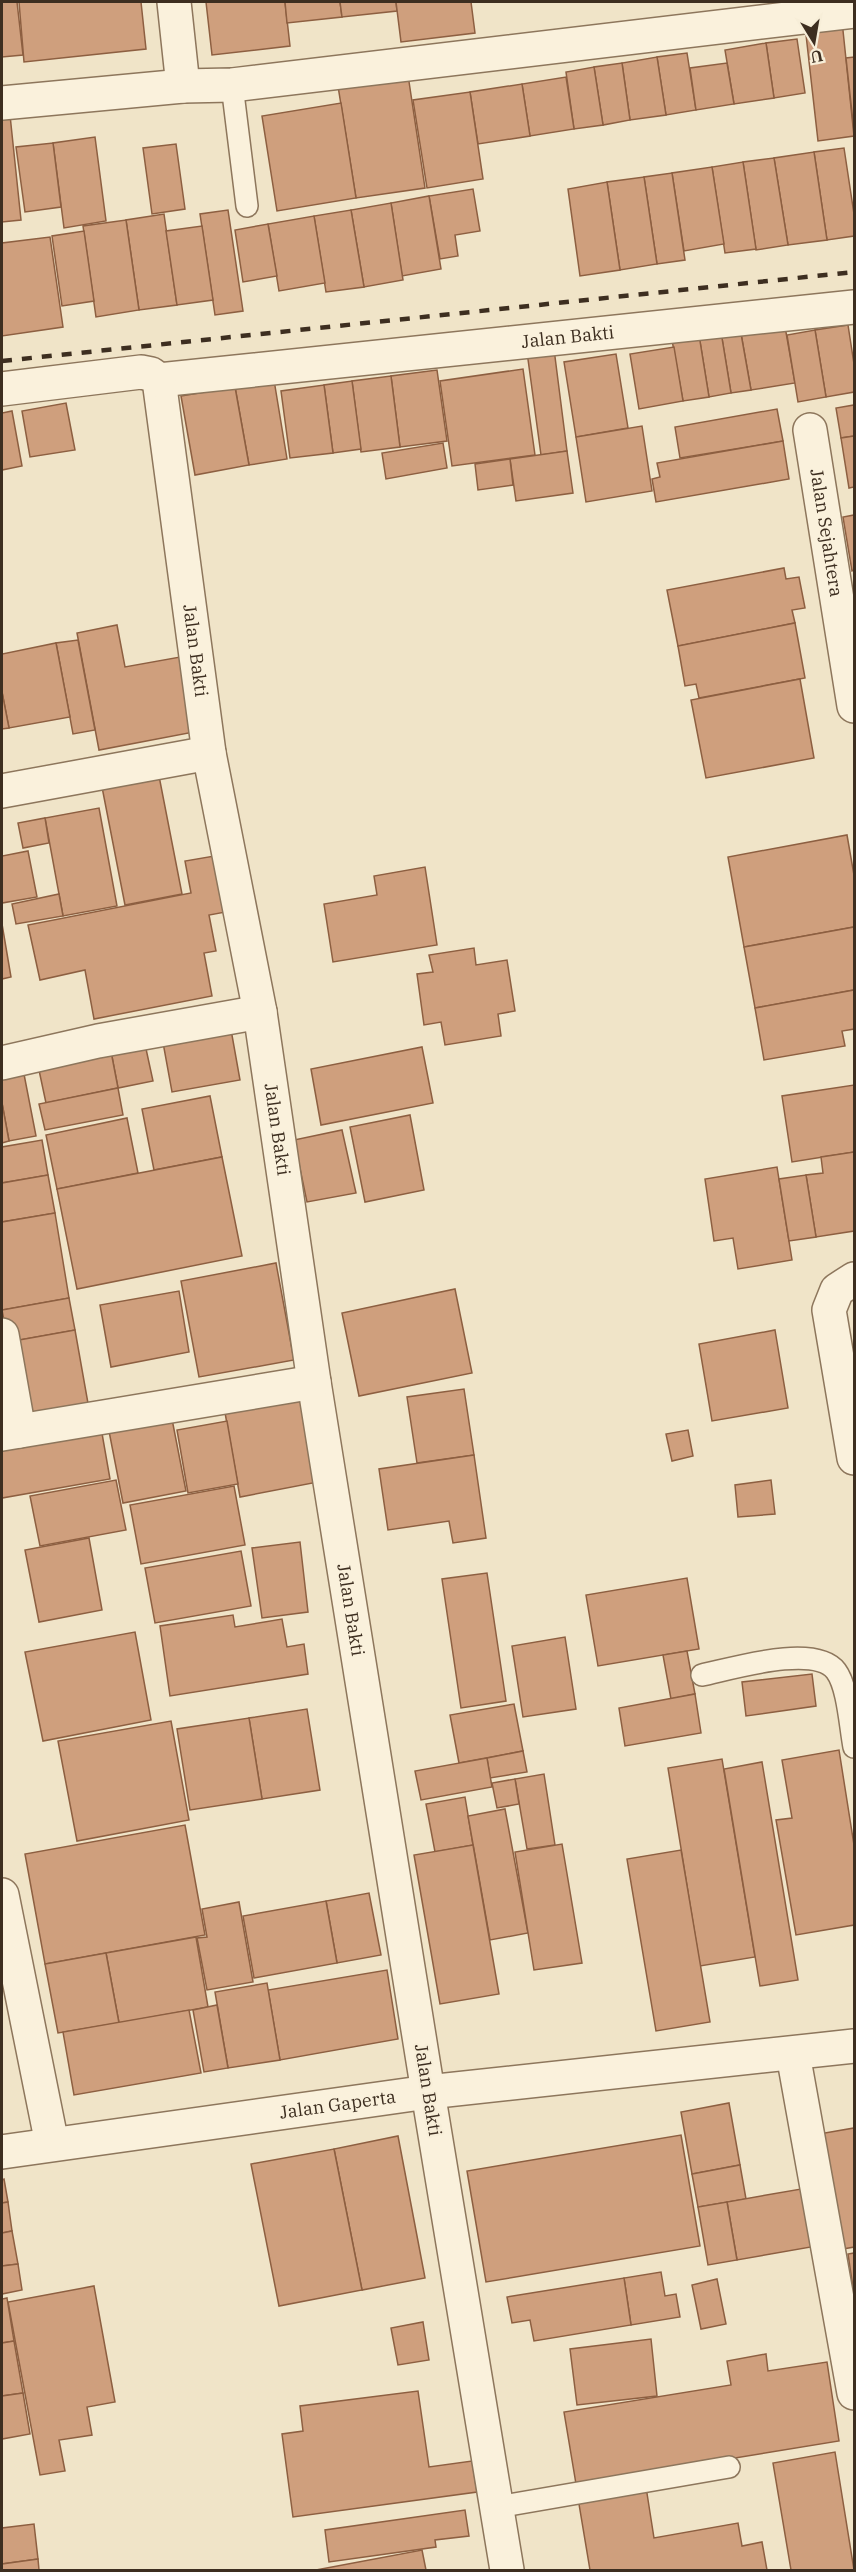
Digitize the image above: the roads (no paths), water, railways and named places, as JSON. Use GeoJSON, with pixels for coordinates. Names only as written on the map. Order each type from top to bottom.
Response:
{"type":"FeatureCollection","features":[{"type":"Feature","properties":{"kind":"street"},"geometry":{"type":"LineString","coordinates":[[174,2],[183,86]]}},
{"type":"Feature","properties":{"kind":"street"},"geometry":{"type":"LineString","coordinates":[[2,103],[183,86],[232,85],[855,11]]}},
{"type":"Feature","properties":{"kind":"street","name":"Jalan Bakti"},"geometry":{"type":"LineString","coordinates":[[507,2571],[314,1382],[260,1012],[209,753],[159,380],[855,307]]}},
{"type":"Feature","properties":{"kind":"street"},"geometry":{"type":"LineString","coordinates":[[2,389],[141,372],[151,374],[159,380]]}},
{"type":"Feature","properties":{"kind":"street","name":"Jalan Sejahtera"},"geometry":{"type":"LineString","coordinates":[[810,430],[855,706]]}},
{"type":"Feature","properties":{"kind":"street"},"geometry":{"type":"LineString","coordinates":[[2,791],[209,753]]}},
{"type":"Feature","properties":{"kind":"street"},"geometry":{"type":"LineString","coordinates":[[2,1063],[98,1041],[260,1012]]}},
{"type":"Feature","properties":{"kind":"street"},"geometry":{"type":"LineString","coordinates":[[855,1280],[837,1290],[829,1310],[855,1458]]}},
{"type":"Feature","properties":{"kind":"street"},"geometry":{"type":"LineString","coordinates":[[2,1335],[10,1432],[314,1382]]}},
{"type":"Feature","properties":{"kind":"street"},"geometry":{"type":"LineString","coordinates":[[2,1895],[52,2144]]}},
{"type":"Feature","properties":{"kind":"street","name":"Jalan Gaperta"},"geometry":{"type":"LineString","coordinates":[[2,2152],[428,2092],[855,2046]]}},
{"type":"Feature","properties":{"kind":"street"},"geometry":{"type":"LineString","coordinates":[[793,2054],[855,2393]]}},
{"type":"Feature","properties":{"kind":"lane"},"geometry":{"type":"LineString","coordinates":[[232,85],[247,206]]}},
{"type":"Feature","properties":{"kind":"lane"},"geometry":{"type":"LineString","coordinates":[[702,1675],[793,1658],[820,1661],[835,1669],[842,1683],[855,1747]]}},
{"type":"Feature","properties":{"kind":"lane"},"geometry":{"type":"LineString","coordinates":[[497,2507],[729,2468]]}},
{"type":"Feature","properties":{"kind":"railway"},"geometry":{"type":"LineString","coordinates":[[2,361],[854,272]]}}]}
